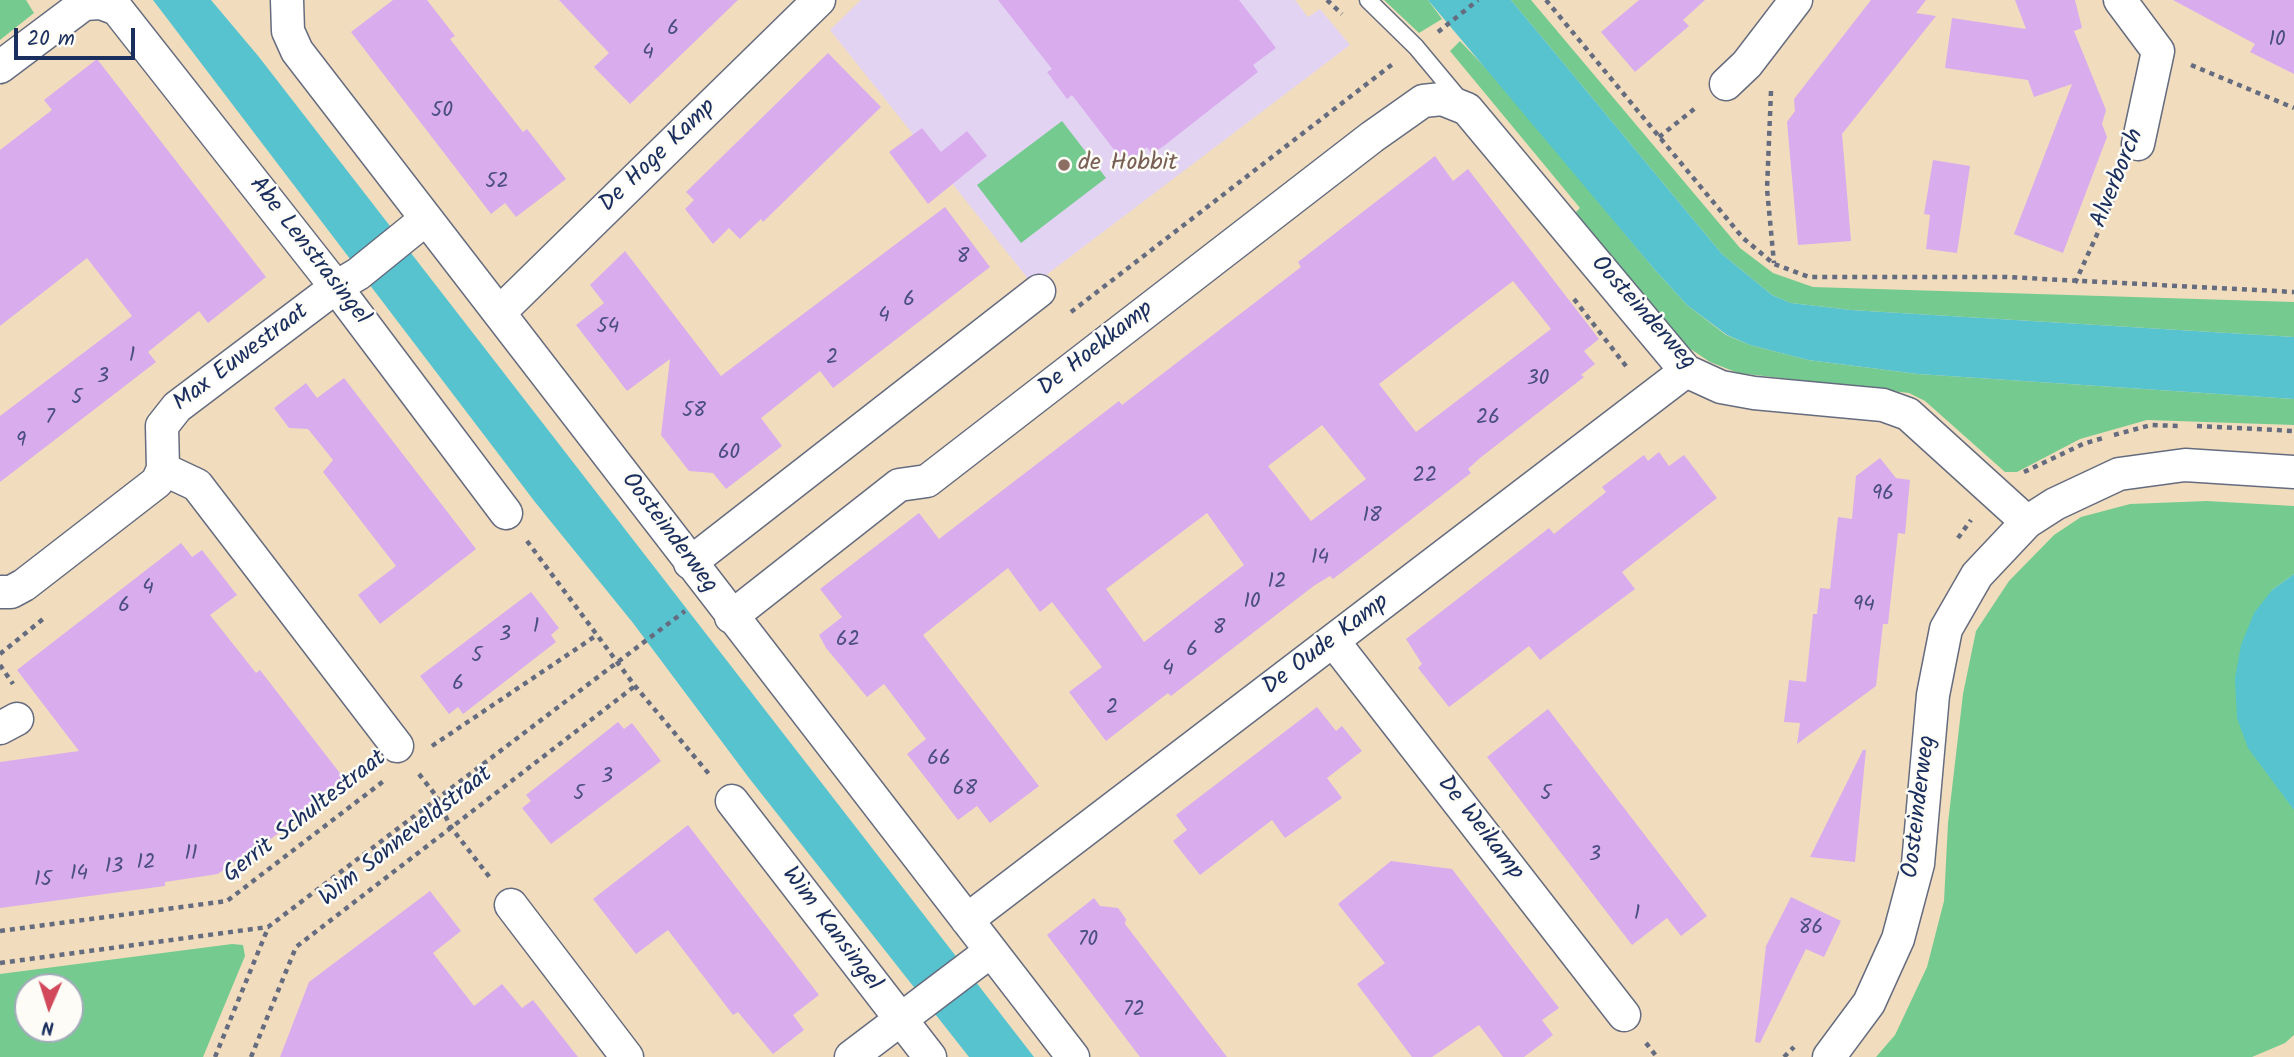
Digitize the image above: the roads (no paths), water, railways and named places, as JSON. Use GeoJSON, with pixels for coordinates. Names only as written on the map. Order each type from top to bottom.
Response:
{"type":"FeatureCollection","features":[{"type":"Feature","properties":{"kind":"street","name":"Oosteinderweg"},"geometry":{"type":"LineString","coordinates":[[287,0],[288,31],[297,51],[415,228],[499,313],[967,920],[982,959],[1073,1057]]}},
{"type":"Feature","properties":{"kind":"street","name":"De Hoge Kamp"},"geometry":{"type":"LineString","coordinates":[[499,313],[819,0]]}},
{"type":"Feature","properties":{"kind":"street"},"geometry":{"type":"LineString","coordinates":[[1736,74],[1796,0]]}},
{"type":"Feature","properties":{"kind":"street","name":"Alverborch"},"geometry":{"type":"LineString","coordinates":[[2120,0],[2158,51],[2138,144]]}},
{"type":"Feature","properties":{"kind":"street","name":"Abe Lenstrasingel"},"geometry":{"type":"LineString","coordinates":[[0,67],[84,4],[102,3],[117,9],[347,281],[506,513]]}},
{"type":"Feature","properties":{"kind":"street","name":"De Hoekkamp"},"geometry":{"type":"LineString","coordinates":[[731,617],[899,485],[927,481],[1423,101],[1442,99],[1467,109]]}},
{"type":"Feature","properties":{"kind":"street","name":"Oosteinderweg"},"geometry":{"type":"LineString","coordinates":[[1467,109],[1686,371],[1721,387],[1754,393],[1883,405],[1908,414],[2026,522]]}},
{"type":"Feature","properties":{"kind":"street","name":"Max Euwestraat"},"geometry":{"type":"LineString","coordinates":[[163,468],[160,438],[168,415],[415,228]]}},
{"type":"Feature","properties":{"kind":"street"},"geometry":{"type":"LineString","coordinates":[[691,563],[1039,291]]}},
{"type":"Feature","properties":{"kind":"street","name":"De Oude Kamp"},"geometry":{"type":"LineString","coordinates":[[967,920],[1686,371]]}},
{"type":"Feature","properties":{"kind":"street","name":"Oosteinderweg"},"geometry":{"type":"LineString","coordinates":[[1829,1057],[1869,1003],[1898,939],[1918,864],[1933,695],[1946,629],[1977,575],[2026,522],[2054,504],[2119,474],[2185,465],[2294,472]]}},
{"type":"Feature","properties":{"kind":"street"},"geometry":{"type":"LineString","coordinates":[[0,592],[11,592],[24,585],[148,491],[163,468],[197,485],[403,753]]}},
{"type":"Feature","properties":{"kind":"street","name":"De Weikamp"},"geometry":{"type":"LineString","coordinates":[[1334,642],[1624,1015]]}},
{"type":"Feature","properties":{"kind":"street","name":"Wim Kansingel"},"geometry":{"type":"LineString","coordinates":[[732,802],[909,1013],[930,1057]]}},
{"type":"Feature","properties":{"kind":"street"},"geometry":{"type":"LineString","coordinates":[[511,905],[628,1057]]}},
{"type":"Feature","properties":{"kind":"street"},"geometry":{"type":"LineString","coordinates":[[851,1057],[982,959]]}},
{"type":"Feature","properties":{"kind":"lane","name":"Oosteinderweg"},"geometry":{"type":"LineString","coordinates":[[1368,0],[1434,68],[1467,109]]}},
{"type":"Feature","properties":{"kind":"water"},"geometry":{"type":"Polygon","coordinates":[[[153,0],[211,0],[259,57],[1034,1057],[969,1057],[749,778],[633,623],[535,502],[153,0]]]}},
{"type":"Feature","properties":{"kind":"water"},"geometry":{"type":"Polygon","coordinates":[[[1428,0],[1511,0],[1722,254],[1772,295],[1791,303],[1851,310],[2294,337],[2294,399],[1918,374],[1808,360],[1750,345],[1727,335],[1687,305],[1655,270],[1428,0]]]}},
{"type":"Feature","properties":{"kind":"water"},"geometry":{"type":"Polygon","coordinates":[[[2294,574],[2294,810],[2248,748],[2237,718],[2235,678],[2241,645],[2254,613],[2272,590],[2294,574]]]}},
{"type":"Feature","properties":{"kind":"place","name":"de Hobbit"},"geometry":{"type":"Point","coordinates":[1064,165]}}]}
